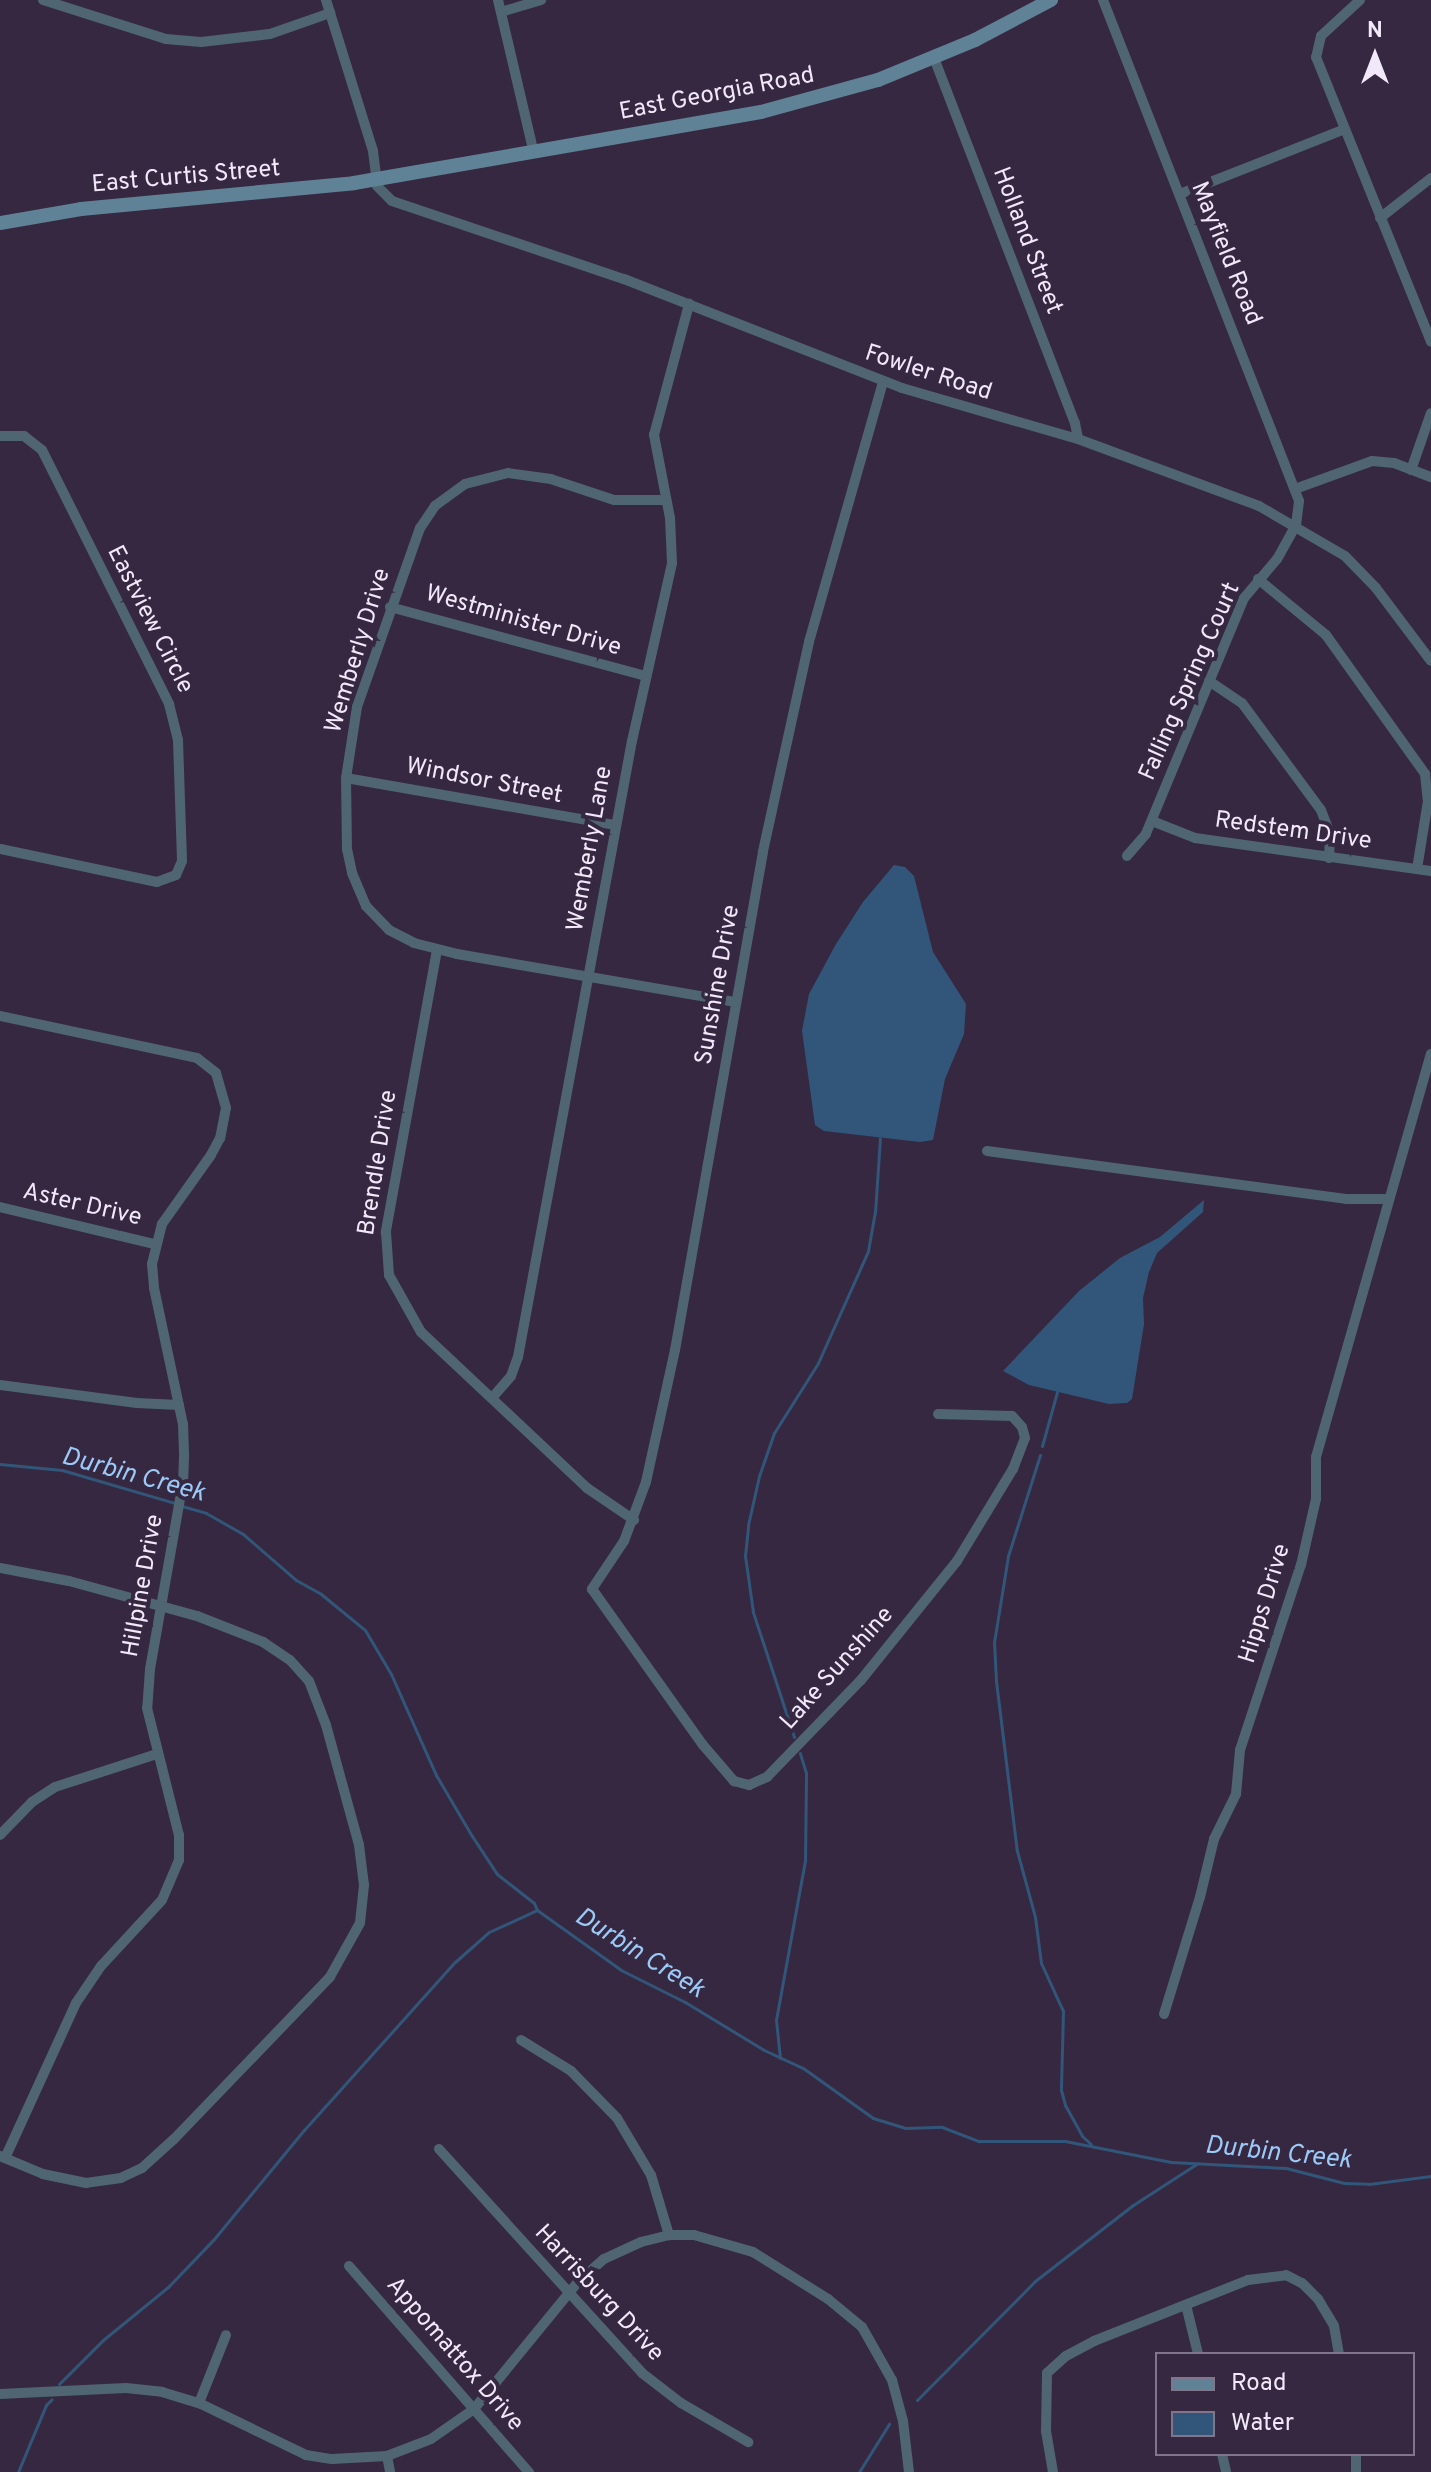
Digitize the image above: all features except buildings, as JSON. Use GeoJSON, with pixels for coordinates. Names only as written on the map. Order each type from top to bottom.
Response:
{"type":"FeatureCollection","features":[{"type":"Feature","properties":{"kind":"main road","name":"East Georgia Road"},"geometry":{"type":"LineString","coordinates":[[376,179],[761,112],[878,80],[934,58],[1051,0]]}},
{"type":"Feature","properties":{"kind":"main road","name":"East Curtis Street"},"geometry":{"type":"LineString","coordinates":[[0,223],[81,209],[273,192],[376,179]]}},
{"type":"Feature","properties":{"kind":"street"},"geometry":{"type":"LineString","coordinates":[[43,0],[155,36],[201,42],[270,34],[330,13]]}},
{"type":"Feature","properties":{"kind":"street"},"geometry":{"type":"LineString","coordinates":[[326,0],[373,151],[376,179]]}},
{"type":"Feature","properties":{"kind":"street"},"geometry":{"type":"LineString","coordinates":[[498,0],[534,153]]}},
{"type":"Feature","properties":{"kind":"street"},"geometry":{"type":"LineString","coordinates":[[501,12],[541,0]]}},
{"type":"Feature","properties":{"kind":"street","name":"Mayfield Road"},"geometry":{"type":"LineString","coordinates":[[1103,0],[1295,489],[1299,501],[1296,525]]}},
{"type":"Feature","properties":{"kind":"street"},"geometry":{"type":"LineString","coordinates":[[1357,1],[1325,31],[1316,49],[1317,61],[1380,218],[1427,324],[1431,342]]}},
{"type":"Feature","properties":{"kind":"street","name":"Holland Street"},"geometry":{"type":"LineString","coordinates":[[934,58],[1075,423],[1078,439]]}},
{"type":"Feature","properties":{"kind":"street"},"geometry":{"type":"LineString","coordinates":[[1180,194],[1345,129]]}},
{"type":"Feature","properties":{"kind":"street"},"geometry":{"type":"LineString","coordinates":[[1380,218],[1431,178]]}},
{"type":"Feature","properties":{"kind":"street","name":"Fowler Road"},"geometry":{"type":"LineString","coordinates":[[376,179],[383,195],[392,201],[689,304],[883,382],[1078,439],[1259,506],[1333,547],[1360,570],[1431,661]]}},
{"type":"Feature","properties":{"kind":"street","name":"Wemberly Lane"},"geometry":{"type":"LineString","coordinates":[[492,1398],[511,1376],[518,1357],[616,825],[672,563],[672,530],[654,435],[689,304]]}},
{"type":"Feature","properties":{"kind":"street","name":"Sunshine Drive"},"geometry":{"type":"LineString","coordinates":[[592,1589],[634,1520],[667,1390],[760,866],[809,642],[883,382]]}},
{"type":"Feature","properties":{"kind":"street"},"geometry":{"type":"LineString","coordinates":[[1411,470],[1431,413]]}},
{"type":"Feature","properties":{"kind":"street","name":"Eastview Circle"},"geometry":{"type":"LineString","coordinates":[[0,436],[24,436],[42,450],[169,704],[178,740],[182,861],[176,875],[157,882],[0,849]]}},
{"type":"Feature","properties":{"kind":"street"},"geometry":{"type":"LineString","coordinates":[[1295,489],[1372,461],[1431,477]]}},
{"type":"Feature","properties":{"kind":"street","name":"Wemberly Drive"},"geometry":{"type":"LineString","coordinates":[[666,500],[614,500],[522,474],[496,474],[465,484],[445,497],[425,519],[390,607],[357,707],[346,778],[347,849],[361,897],[389,930],[437,950],[736,1002]]}},
{"type":"Feature","properties":{"kind":"street","name":"Falling Spring Court"},"geometry":{"type":"LineString","coordinates":[[1127,856],[1141,843],[1152,821],[1244,598],[1277,559],[1296,525]]}},
{"type":"Feature","properties":{"kind":"street"},"geometry":{"type":"LineString","coordinates":[[1258,579],[1326,635],[1425,774],[1428,801],[1417,869]]}},
{"type":"Feature","properties":{"kind":"street","name":"Westminister Drive"},"geometry":{"type":"LineString","coordinates":[[390,607],[646,676]]}},
{"type":"Feature","properties":{"kind":"street"},"geometry":{"type":"LineString","coordinates":[[1209,681],[1242,703],[1321,810],[1330,833],[1329,858]]}},
{"type":"Feature","properties":{"kind":"street","name":"Windsor Street"},"geometry":{"type":"LineString","coordinates":[[346,778],[616,825]]}},
{"type":"Feature","properties":{"kind":"street","name":"Redstem Drive"},"geometry":{"type":"LineString","coordinates":[[1152,821],[1195,838],[1431,871]]}},
{"type":"Feature","properties":{"kind":"street","name":"Brendle Drive"},"geometry":{"type":"LineString","coordinates":[[437,950],[386,1232],[385,1257],[389,1275],[411,1320],[587,1488],[634,1520]]}},
{"type":"Feature","properties":{"kind":"street","name":"Hillpine Drive"},"geometry":{"type":"LineString","coordinates":[[0,1016],[197,1058],[216,1073],[226,1108],[220,1138],[168,1213],[154,1244],[154,1288],[179,1405],[184,1457],[181,1496],[147,1693],[157,1754],[179,1838],[179,1860],[172,1884],[158,1906],[101,1966],[76,2003],[2,2157]]}},
{"type":"Feature","properties":{"kind":"street","name":"Hipps Drive"},"geometry":{"type":"LineString","coordinates":[[1164,2014],[1200,1897],[1214,1839],[1236,1794],[1240,1750],[1301,1565],[1316,1499],[1316,1457],[1431,1054]]}},
{"type":"Feature","properties":{"kind":"street"},"geometry":{"type":"LineString","coordinates":[[987,1151],[1346,1199],[1389,1199]]}},
{"type":"Feature","properties":{"kind":"street","name":"Aster Drive"},"geometry":{"type":"LineString","coordinates":[[0,1207],[154,1244]]}},
{"type":"Feature","properties":{"kind":"street"},"geometry":{"type":"LineString","coordinates":[[0,1385],[137,1403],[179,1405]]}},
{"type":"Feature","properties":{"kind":"street","name":"Lake Sunshine"},"geometry":{"type":"LineString","coordinates":[[592,1589],[722,1768],[739,1784],[759,1783],[861,1680],[950,1571],[977,1531],[1023,1449],[1022,1427],[1012,1416],[938,1414]]}},
{"type":"Feature","properties":{"kind":"street"},"geometry":{"type":"LineString","coordinates":[[0,1568],[69,1581],[216,1622],[263,1642],[290,1660],[309,1681],[341,1777],[359,1845],[364,1885],[360,1923],[344,1957],[330,1977],[142,2168],[106,2182],[62,2179],[2,2157]]}},
{"type":"Feature","properties":{"kind":"street"},"geometry":{"type":"LineString","coordinates":[[0,1835],[32,1802],[55,1787],[157,1754]]}},
{"type":"Feature","properties":{"kind":"street"},"geometry":{"type":"LineString","coordinates":[[521,2040],[571,2071],[617,2118],[651,2175],[669,2235]]}},
{"type":"Feature","properties":{"kind":"street","name":"Harrisburg Drive"},"geometry":{"type":"LineString","coordinates":[[439,2149],[642,2373],[681,2403],[748,2442]]}},
{"type":"Feature","properties":{"kind":"street"},"geometry":{"type":"LineString","coordinates":[[0,2394],[126,2388],[162,2392],[199,2403],[306,2455],[332,2459],[387,2456],[431,2439],[474,2409],[586,2273],[604,2259],[628,2247],[669,2235],[710,2237],[753,2252],[828,2299],[857,2322],[878,2351],[892,2380],[903,2421],[909,2472]]}},
{"type":"Feature","properties":{"kind":"street","name":"Appomattox Drive"},"geometry":{"type":"LineString","coordinates":[[349,2266],[529,2472]]}},
{"type":"Feature","properties":{"kind":"street"},"geometry":{"type":"LineString","coordinates":[[1053,2472],[1046,2431],[1047,2373],[1066,2356],[1094,2341],[1248,2280],[1286,2275],[1302,2283],[1318,2299],[1334,2326],[1339,2352]]}},
{"type":"Feature","properties":{"kind":"street"},"geometry":{"type":"LineString","coordinates":[[1186,2305],[1198,2352]]}},
{"type":"Feature","properties":{"kind":"street"},"geometry":{"type":"LineString","coordinates":[[199,2403],[226,2335]]}},
{"type":"Feature","properties":{"kind":"street"},"geometry":{"type":"LineString","coordinates":[[387,2456],[390,2472]]}},
{"type":"Feature","properties":{"kind":"water"},"geometry":{"type":"Polygon","coordinates":[[[894,865],[905,867],[914,876],[933,952],[966,1004],[964,1034],[945,1079],[933,1140],[920,1142],[824,1131],[815,1125],[802,1031],[809,994],[836,944],[863,902],[894,865]]]}},
{"type":"Feature","properties":{"kind":"water"},"geometry":{"type":"Polygon","coordinates":[[[1204,1200],[1203,1212],[1157,1253],[1149,1272],[1143,1298],[1144,1324],[1132,1399],[1127,1403],[1109,1404],[1029,1385],[1003,1371],[1079,1291],[1120,1258],[1160,1237],[1204,1200]]]}},
{"type":"Feature","properties":{"kind":"waterway"},"geometry":{"type":"LineString","coordinates":[[794,1737],[753,1612],[745,1556],[748,1525],[759,1476],[774,1433],[818,1363],[868,1251],[875,1213],[880,1138]]}},
{"type":"Feature","properties":{"kind":"waterway"},"geometry":{"type":"LineString","coordinates":[[1042,1446],[1057,1392]]}},
{"type":"Feature","properties":{"kind":"waterway"},"geometry":{"type":"LineString","coordinates":[[1040,1455],[1008,1556],[994,1642],[996,1681],[1017,1851],[1035,1917],[1041,1963],[1063,2011],[1061,2090],[1065,2105],[1082,2136],[1091,2144]]}},
{"type":"Feature","properties":{"kind":"waterway","name":"Durbin Creek"},"geometry":{"type":"LineString","coordinates":[[0,1464],[62,1470],[175,1503]]}},
{"type":"Feature","properties":{"kind":"waterway","name":"Durbin Creek"},"geometry":{"type":"LineString","coordinates":[[182,1506],[206,1513],[243,1534],[296,1580],[321,1594],[365,1630],[391,1674],[436,1775],[472,1836],[497,1874],[534,1903],[537,1910],[621,1970],[685,2002],[764,2050],[803,2068],[873,2118],[905,2128],[942,2127],[979,2141],[1065,2141],[1171,2162],[1286,2168],[1344,2183],[1369,2184],[1431,2176]]}},
{"type":"Feature","properties":{"kind":"waterway"},"geometry":{"type":"LineString","coordinates":[[780,2058],[776,2020],[805,1861],[806,1773],[800,1753]]}},
{"type":"Feature","properties":{"kind":"waterway"},"geometry":{"type":"LineString","coordinates":[[59,2384],[103,2340],[168,2287],[214,2239],[304,2130],[455,1962],[489,1932],[537,1910]]}},
{"type":"Feature","properties":{"kind":"waterway"},"geometry":{"type":"LineString","coordinates":[[917,2400],[1035,2281],[1133,2205],[1198,2163]]}},
{"type":"Feature","properties":{"kind":"waterway"},"geometry":{"type":"LineString","coordinates":[[18,2472],[46,2405],[52,2399]]}},
{"type":"Feature","properties":{"kind":"waterway"},"geometry":{"type":"LineString","coordinates":[[859,2472],[889,2424]]}}]}
